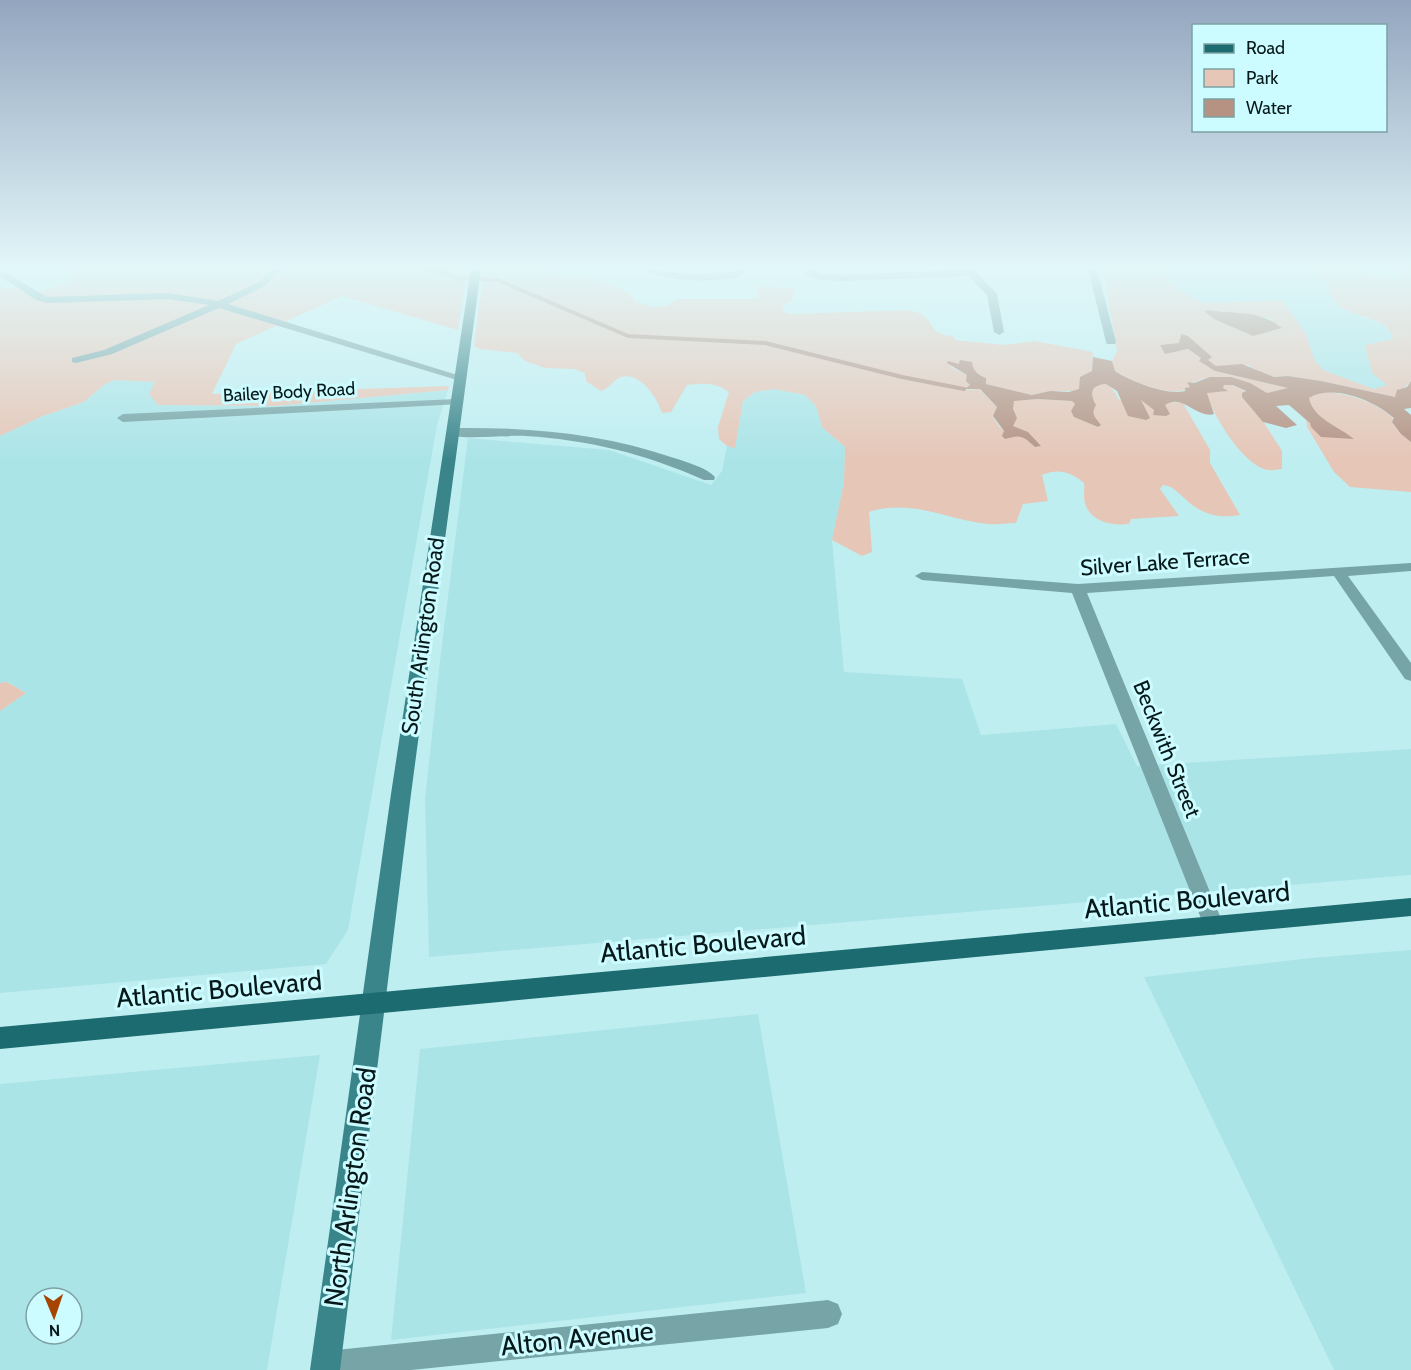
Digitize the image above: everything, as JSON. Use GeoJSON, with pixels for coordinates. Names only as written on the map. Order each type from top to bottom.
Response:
{"type":"FeatureCollection","features":[{"type":"Feature","properties":{"kind":"main road","name":"South Arlington Road"},"geometry":{"type":"LineString","coordinates":[[374,1004],[399,806],[467,333]]}},
{"type":"Feature","properties":{"kind":"main road","name":"Atlantic Boulevard"},"geometry":{"type":"LineString","coordinates":[[0,1038],[1411,907]]}},
{"type":"Feature","properties":{"kind":"main road","name":"North Arlington Road"},"geometry":{"type":"LineString","coordinates":[[325,1367],[374,1004]]}},
{"type":"Feature","properties":{"kind":"street"},"geometry":{"type":"LineString","coordinates":[[76,360],[108,352],[152,333]]}},
{"type":"Feature","properties":{"kind":"street"},"geometry":{"type":"LineString","coordinates":[[316,333],[461,378]]}},
{"type":"Feature","properties":{"kind":"street"},"geometry":{"type":"LineString","coordinates":[[1109,333],[1111,342]]}},
{"type":"Feature","properties":{"kind":"street","name":"Bailey Body Road"},"geometry":{"type":"LineString","coordinates":[[123,418],[456,402]]}},
{"type":"Feature","properties":{"kind":"street"},"geometry":{"type":"LineString","coordinates":[[452,432],[535,431],[614,442],[648,451],[709,477]]}},
{"type":"Feature","properties":{"kind":"street","name":"Silver Lake Terrace"},"geometry":{"type":"LineString","coordinates":[[922,576],[1078,589],[1411,567]]}},
{"type":"Feature","properties":{"kind":"street"},"geometry":{"type":"LineString","coordinates":[[1338,572],[1411,675]]}},
{"type":"Feature","properties":{"kind":"street","name":"Beckwith Street"},"geometry":{"type":"LineString","coordinates":[[1078,589],[1214,926]]}},
{"type":"Feature","properties":{"kind":"street","name":"Alton Avenue"},"geometry":{"type":"LineString","coordinates":[[325,1367],[742,1321],[828,1314]]}},
{"type":"Feature","properties":{"kind":"shaded area"},"geometry":{"type":"Polygon","coordinates":[[[1304,333],[1391,333],[1393,339],[1365,346],[1387,386],[1373,389],[1323,370],[1314,359],[1304,333]]]}},
{"type":"Feature","properties":{"kind":"shaded area"},"geometry":{"type":"Polygon","coordinates":[[[115,380],[156,382],[150,394],[158,405],[275,406],[448,390],[437,425],[348,930],[326,964],[0,993],[0,711],[26,693],[8,682],[0,683],[0,436],[43,416],[84,402],[105,384],[115,380]]]}},
{"type":"Feature","properties":{"kind":"shaded area"},"geometry":{"type":"Polygon","coordinates":[[[774,389],[805,395],[816,406],[822,427],[845,447],[844,482],[832,540],[844,672],[962,679],[981,735],[1116,724],[1137,766],[1411,749],[1411,875],[429,957],[425,799],[468,438],[609,450],[711,485],[722,471],[727,446],[735,447],[743,401],[755,392],[774,389]]]}},
{"type":"Feature","properties":{"kind":"shaded area"},"geometry":{"type":"Polygon","coordinates":[[[1411,950],[1411,1370],[1334,1370],[1144,977],[1311,958],[1411,950]]]}},
{"type":"Feature","properties":{"kind":"shaded area"},"geometry":{"type":"Polygon","coordinates":[[[758,1014],[806,1293],[391,1340],[420,1049],[758,1014]]]}},
{"type":"Feature","properties":{"kind":"shaded area"},"geometry":{"type":"Polygon","coordinates":[[[320,1055],[267,1370],[0,1370],[0,1084],[320,1055]]]}},
{"type":"Feature","properties":{"kind":"green space"},"geometry":{"type":"Polygon","coordinates":[[[0,333],[260,333],[236,344],[212,394],[449,386],[448,390],[275,406],[158,405],[149,394],[155,382],[115,380],[105,384],[84,402],[43,416],[0,436],[0,333]]]}},
{"type":"Feature","properties":{"kind":"green space"},"geometry":{"type":"Polygon","coordinates":[[[476,333],[940,333],[953,336],[955,340],[1004,345],[1034,341],[1089,351],[1093,353],[1092,371],[1075,391],[1050,391],[1032,395],[986,384],[972,367],[953,363],[951,367],[967,375],[970,385],[965,388],[967,390],[979,389],[997,407],[993,416],[1010,438],[1013,435],[1023,437],[1035,447],[1041,446],[1028,432],[1012,426],[1013,400],[1072,401],[1075,404],[1074,417],[1098,427],[1100,423],[1094,419],[1091,403],[1091,395],[1096,384],[1108,385],[1118,399],[1146,411],[1140,400],[1143,400],[1155,410],[1153,415],[1169,402],[1183,403],[1210,450],[1210,463],[1240,515],[1209,514],[1196,508],[1172,488],[1163,485],[1160,489],[1179,516],[1131,519],[1129,524],[1109,523],[1097,519],[1088,509],[1084,501],[1084,483],[1069,474],[1053,472],[1042,475],[1048,501],[1023,504],[1016,523],[973,522],[929,511],[899,507],[869,512],[872,552],[862,556],[832,540],[844,482],[845,447],[822,427],[816,406],[805,395],[774,389],[755,392],[743,401],[735,448],[727,446],[719,439],[718,427],[729,392],[719,386],[687,385],[671,412],[662,413],[652,393],[634,378],[621,377],[601,391],[586,381],[585,373],[574,369],[545,368],[525,361],[517,353],[480,349],[474,346],[476,333]]]}},
{"type":"Feature","properties":{"kind":"green space"},"geometry":{"type":"Polygon","coordinates":[[[1114,333],[1246,333],[1253,336],[1264,333],[1305,333],[1314,359],[1323,370],[1374,389],[1387,385],[1372,373],[1365,345],[1393,339],[1391,333],[1411,333],[1411,381],[1395,397],[1321,381],[1288,376],[1274,377],[1263,374],[1248,365],[1216,366],[1208,360],[1212,357],[1188,336],[1181,334],[1180,351],[1188,349],[1215,371],[1289,388],[1267,393],[1244,382],[1211,377],[1188,383],[1190,387],[1183,390],[1164,390],[1131,380],[1115,371],[1112,361],[1117,351],[1114,333]]]}},
{"type":"Feature","properties":{"kind":"green space"},"geometry":{"type":"Polygon","coordinates":[[[1223,385],[1233,385],[1246,392],[1243,397],[1259,415],[1282,451],[1282,469],[1271,470],[1260,467],[1250,460],[1230,438],[1215,413],[1207,392],[1223,392],[1223,385]]]}},
{"type":"Feature","properties":{"kind":"green space"},"geometry":{"type":"Polygon","coordinates":[[[1323,392],[1342,394],[1361,400],[1379,408],[1394,419],[1392,422],[1411,442],[1411,492],[1350,487],[1334,472],[1307,427],[1306,419],[1319,434],[1354,438],[1333,427],[1315,411],[1309,398],[1323,392]]]}},
{"type":"Feature","properties":{"kind":"green space"},"geometry":{"type":"Polygon","coordinates":[[[7,682],[26,693],[0,711],[0,683],[7,682]]]}},
{"type":"Feature","properties":{"kind":"water"},"geometry":{"type":"Polygon","coordinates":[[[1246,333],[1264,333],[1253,336],[1246,333]]]}},
{"type":"Feature","properties":{"kind":"water"},"geometry":{"type":"Polygon","coordinates":[[[1181,334],[1188,336],[1212,357],[1208,360],[1216,366],[1242,364],[1274,377],[1288,376],[1321,381],[1395,397],[1397,390],[1407,387],[1411,381],[1411,408],[1404,409],[1411,415],[1411,442],[1401,434],[1392,422],[1394,418],[1386,412],[1365,400],[1341,393],[1330,392],[1309,398],[1321,417],[1354,439],[1321,437],[1310,423],[1289,405],[1276,406],[1297,425],[1286,428],[1263,422],[1242,397],[1242,393],[1246,391],[1233,385],[1224,385],[1223,388],[1228,391],[1207,393],[1214,414],[1207,415],[1184,404],[1172,402],[1165,405],[1170,414],[1153,415],[1154,410],[1141,400],[1150,418],[1146,420],[1128,416],[1117,391],[1106,384],[1097,386],[1092,393],[1096,405],[1094,414],[1101,425],[1098,427],[1074,417],[1071,411],[1075,404],[1072,401],[1038,399],[1014,401],[1013,409],[1017,418],[1013,426],[1028,432],[1041,446],[1035,447],[1022,437],[1005,439],[1002,436],[1004,431],[993,416],[997,407],[980,389],[964,389],[970,385],[966,381],[967,375],[947,363],[948,361],[959,364],[960,360],[972,362],[976,372],[986,378],[986,384],[1032,395],[1079,389],[1080,377],[1092,371],[1093,357],[1112,361],[1115,371],[1130,379],[1149,387],[1169,391],[1185,391],[1185,388],[1190,387],[1187,382],[1194,383],[1210,377],[1231,377],[1250,383],[1267,393],[1288,388],[1215,371],[1199,361],[1201,358],[1188,349],[1165,354],[1160,345],[1179,343],[1181,334]]]}},
{"type":"Feature","properties":{"kind":"waterway"},"geometry":{"type":"LineString","coordinates":[[621,333],[628,336],[765,343],[902,377],[964,389]]}}]}
